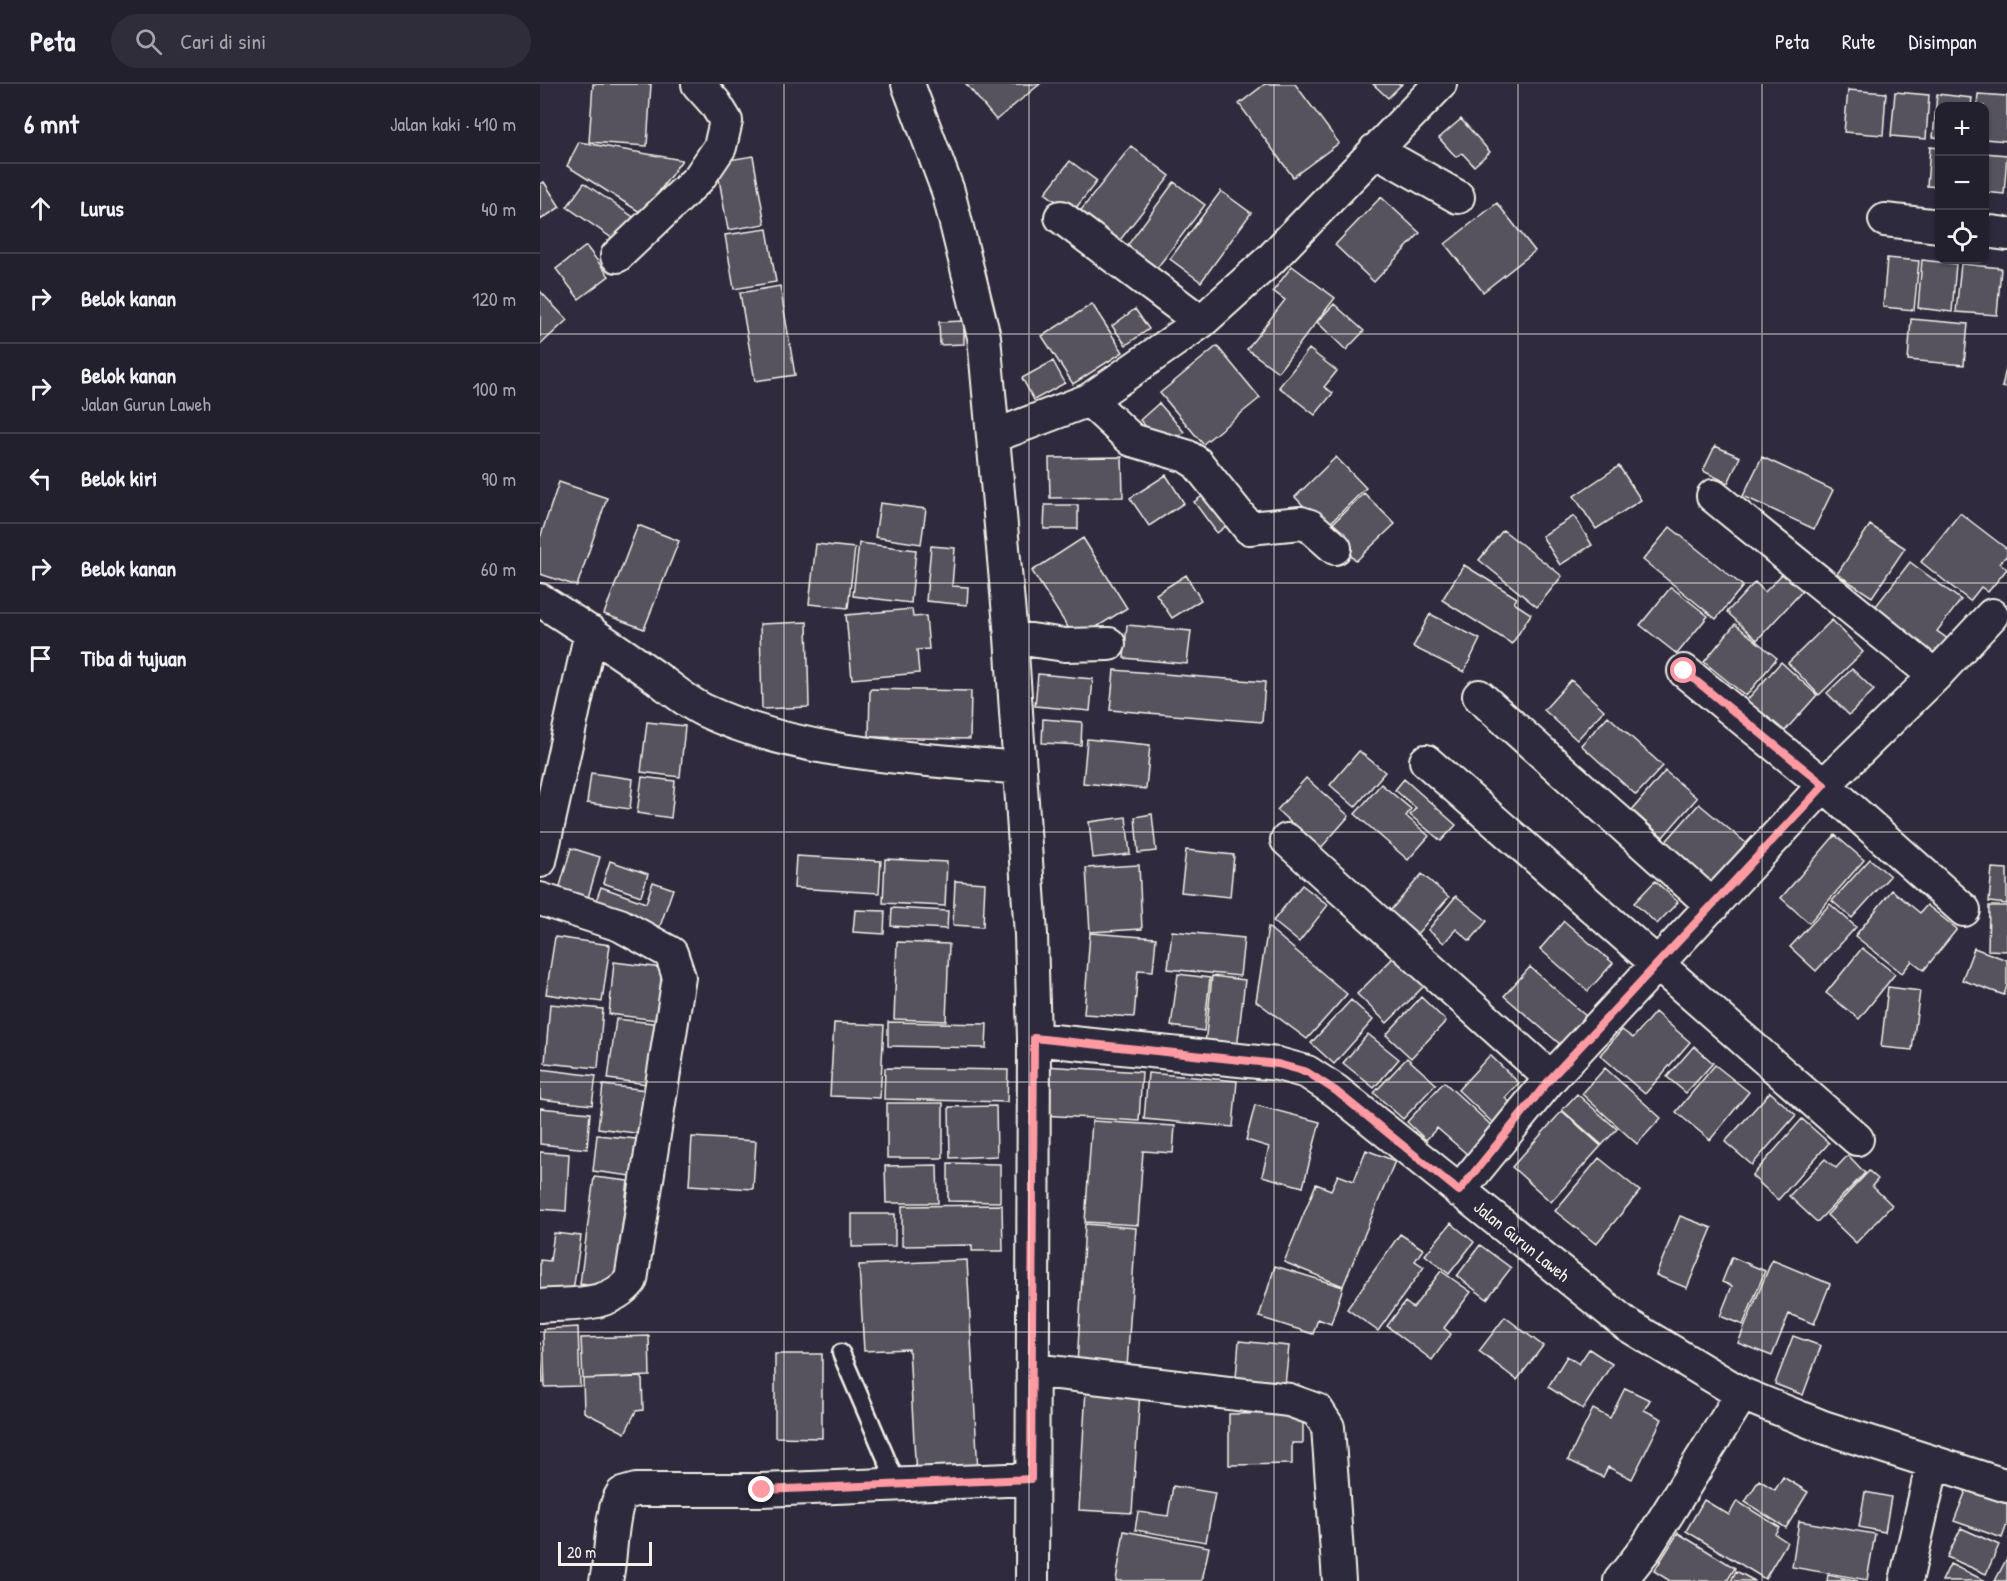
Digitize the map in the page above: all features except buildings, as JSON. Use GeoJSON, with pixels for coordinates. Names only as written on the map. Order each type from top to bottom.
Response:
{"type":"FeatureCollection","features":[{"type":"Feature","properties":{"kind":"street"},"geometry":{"type":"LineString","coordinates":[[617,256],[699,178],[720,147],[726,121],[715,103],[698,84]]}},
{"type":"Feature","properties":{"kind":"street"},"geometry":{"type":"LineString","coordinates":[[908,84],[948,191],[984,337],[1011,637],[1031,935],[1034,1038],[1032,1581]]}},
{"type":"Feature","properties":{"kind":"street"},"geometry":{"type":"LineString","coordinates":[[994,436],[1089,400],[1201,322],[1271,259],[1440,84]]}},
{"type":"Feature","properties":{"kind":"street"},"geometry":{"type":"LineString","coordinates":[[1375,150],[1458,197]]}},
{"type":"Feature","properties":{"kind":"street"},"geometry":{"type":"LineString","coordinates":[[1061,217],[1201,322]]}},
{"type":"Feature","properties":{"kind":"street"},"geometry":{"type":"LineString","coordinates":[[1885,220],[1935,225]]}},
{"type":"Feature","properties":{"kind":"street"},"geometry":{"type":"LineString","coordinates":[[1989,232],[2007,234]]}},
{"type":"Feature","properties":{"kind":"street"},"geometry":{"type":"LineString","coordinates":[[1089,400],[1132,440],[1186,456],[1197,463],[1249,528],[1301,523],[1310,526],[1335,548]]}},
{"type":"Feature","properties":{"kind":"street"},"geometry":{"type":"LineString","coordinates":[[1713,496],[1935,676]]}},
{"type":"Feature","properties":{"kind":"street"},"geometry":{"type":"LineString","coordinates":[[540,600],[591,632],[701,709],[757,732],[805,744],[862,752],[1020,768]]}},
{"type":"Feature","properties":{"kind":"street"},"geometry":{"type":"LineString","coordinates":[[1459,1191],[1551,1078],[1657,963],[1713,906],[1824,785],[1935,676],[1992,615]]}},
{"type":"Feature","properties":{"kind":"street"},"geometry":{"type":"LineString","coordinates":[[541,852],[591,632]]}},
{"type":"Feature","properties":{"kind":"street"},"geometry":{"type":"LineString","coordinates":[[1011,637],[1065,645],[1109,644]]}},
{"type":"Feature","properties":{"kind":"street"},"geometry":{"type":"LineString","coordinates":[[1684,671],[1824,785],[1964,910]]}},
{"type":"Feature","properties":{"kind":"street"},"geometry":{"type":"LineString","coordinates":[[1479,696],[1713,906]]}},
{"type":"Feature","properties":{"kind":"street"},"geometry":{"type":"LineString","coordinates":[[1426,761],[1857,1139]]}},
{"type":"Feature","properties":{"kind":"street"},"geometry":{"type":"LineString","coordinates":[[1287,840],[1551,1078]]}},
{"type":"Feature","properties":{"kind":"street"},"geometry":{"type":"LineString","coordinates":[[540,898],[620,925],[671,953],[679,977],[631,1280],[620,1294],[600,1301],[540,1306]]}},
{"type":"Feature","properties":{"kind":"street","name":"Jalan Gurun Laweh"},"geometry":{"type":"LineString","coordinates":[[1034,1038],[1278,1064],[1307,1072],[1336,1091],[1626,1324],[1742,1394],[1823,1427],[2007,1486]]}},
{"type":"Feature","properties":{"kind":"street"},"geometry":{"type":"LineString","coordinates":[[1034,1370],[1289,1400],[1317,1410],[1328,1427],[1339,1581]]}},
{"type":"Feature","properties":{"kind":"street"},"geometry":{"type":"LineString","coordinates":[[1625,1580],[1742,1394]]}},
{"type":"Feature","properties":{"kind":"street"},"geometry":{"type":"LineString","coordinates":[[1906,1581],[1933,1462]]}},
{"type":"Feature","properties":{"kind":"street"},"geometry":{"type":"LineString","coordinates":[[606,1581],[611,1561],[615,1503],[622,1494],[636,1490],[741,1490],[1031,1479]]}},
{"type":"Feature","properties":{"kind":"lane"},"geometry":{"type":"LineString","coordinates":[[841,1353],[897,1484]]}},
{"type":"Feature","properties":{"kind":"route"},"geometry":{"type":"LineString","coordinates":[[762,1490],[1031,1479],[1034,1370],[1034,1038],[1278,1064],[1307,1072],[1336,1091],[1459,1191],[1551,1078],[1824,785],[1684,671]]}}]}
